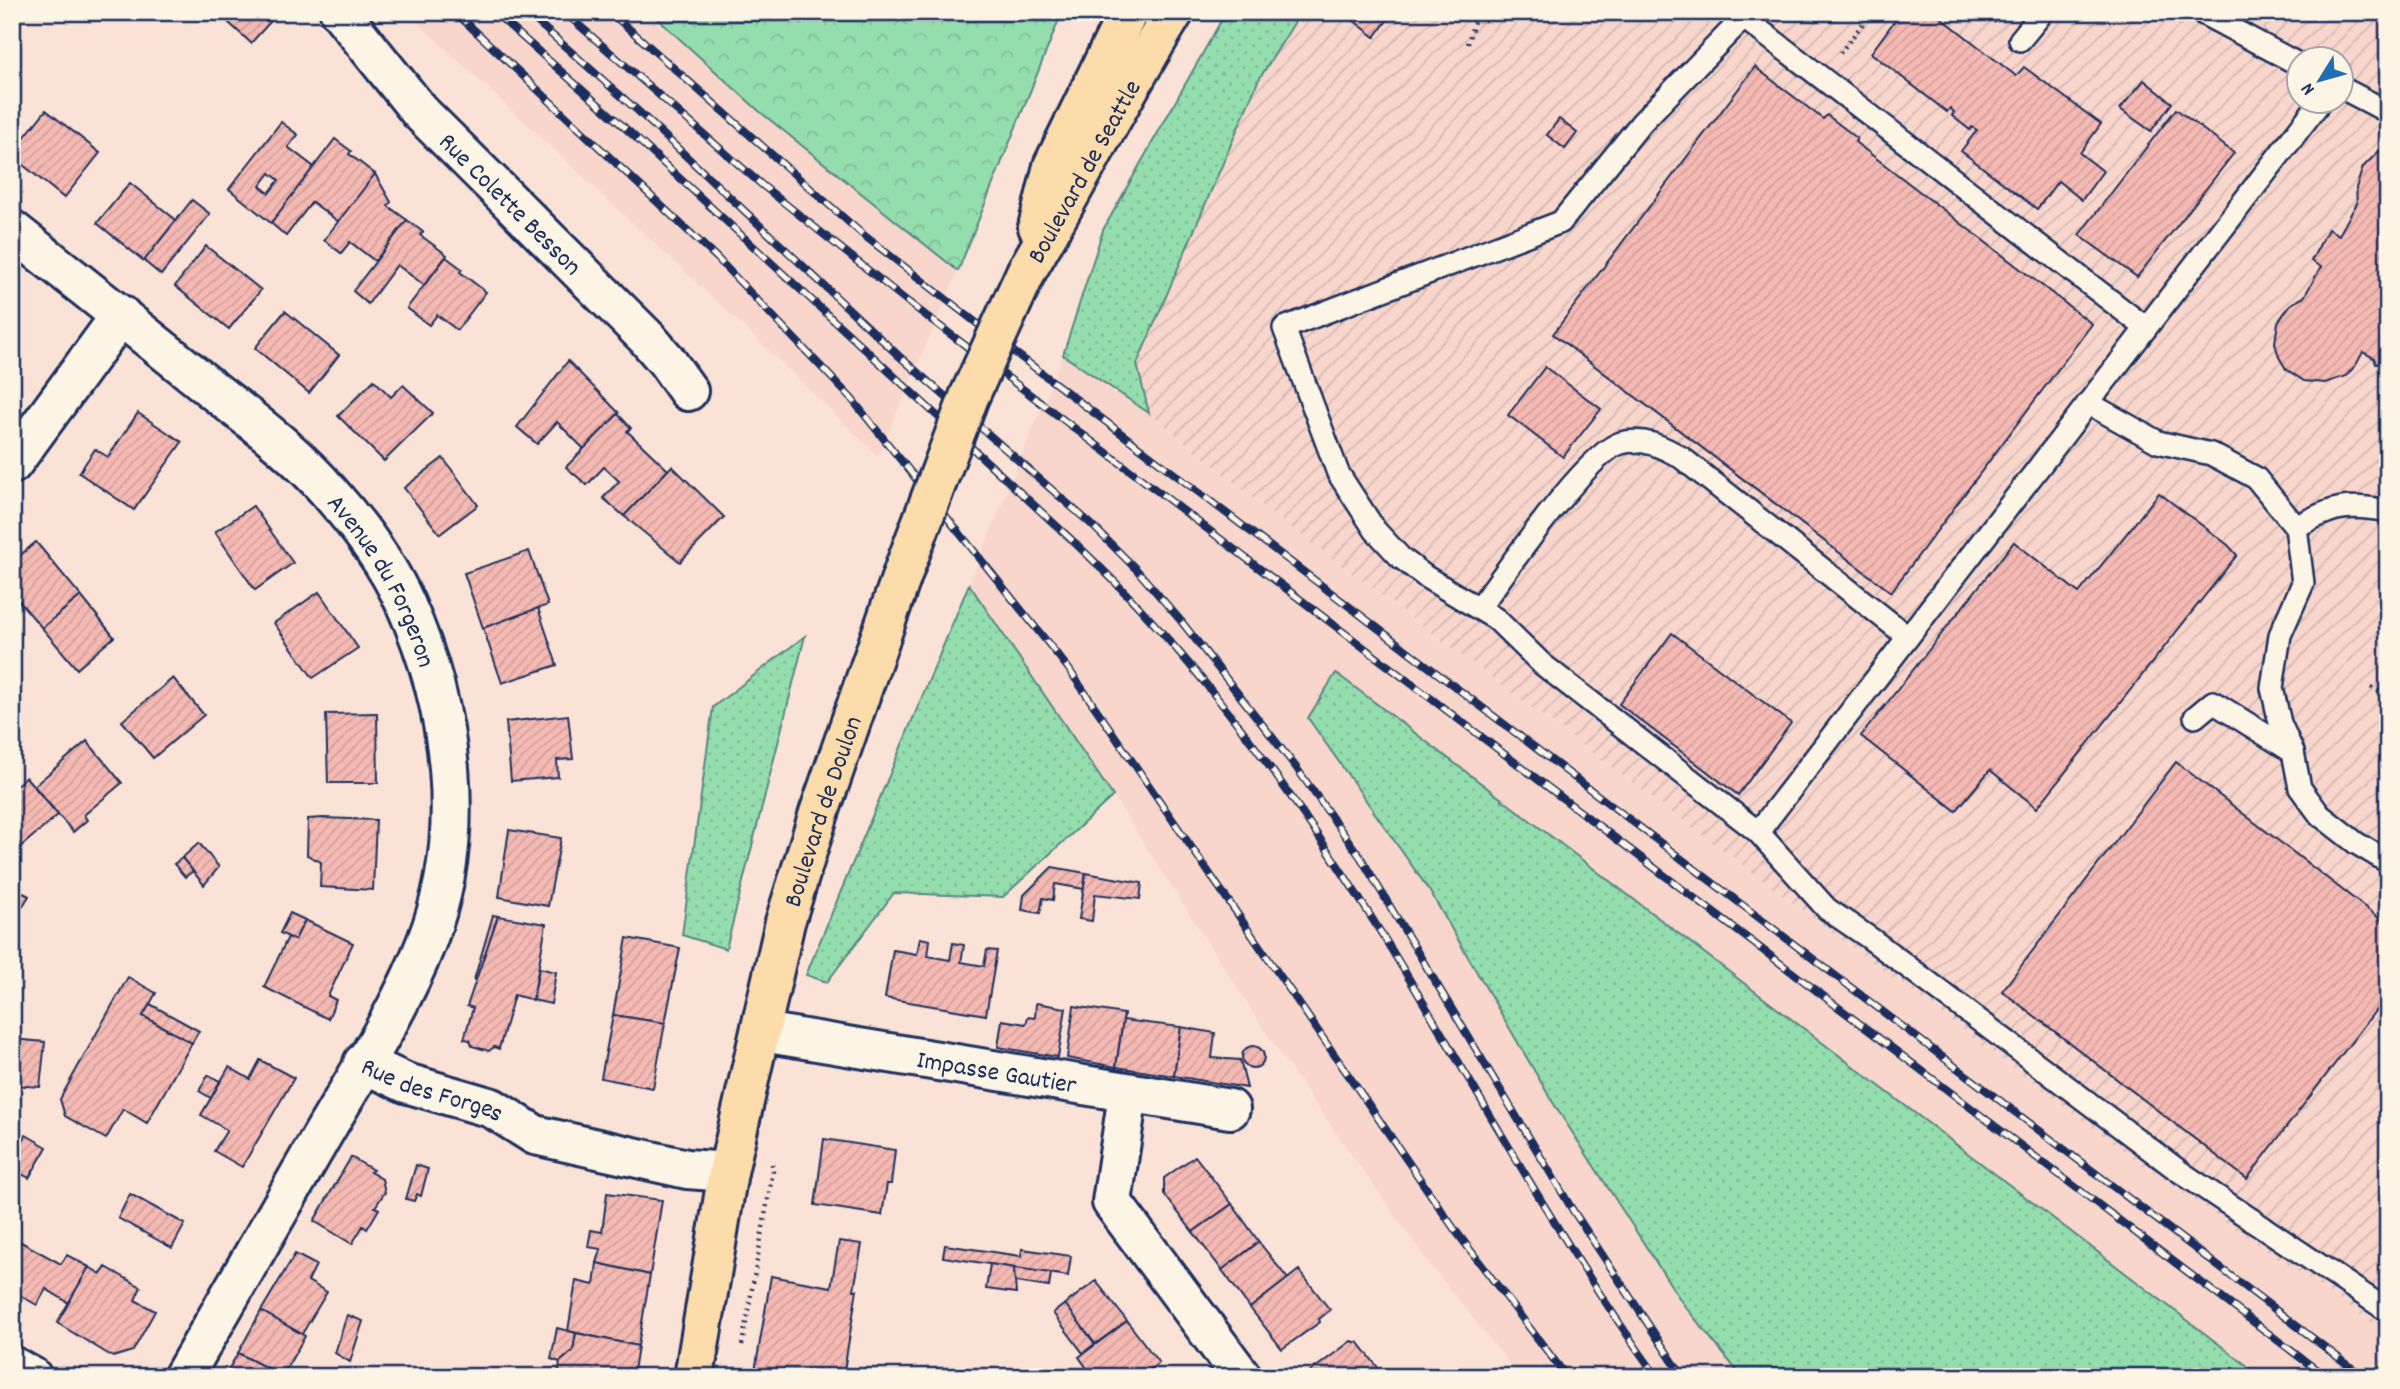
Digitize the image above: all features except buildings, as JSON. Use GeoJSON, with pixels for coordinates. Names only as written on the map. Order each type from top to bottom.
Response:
{"type":"FeatureCollection","features":[{"type":"Feature","properties":{"kind":"main road","name":"Boulevard de Seattle"},"geometry":{"type":"LineString","coordinates":[[1027,270],[1053,166],[1128,12]]}},
{"type":"Feature","properties":{"kind":"main road","name":"Boulevard de Seattle"},"geometry":{"type":"LineString","coordinates":[[1027,270],[1143,62],[1174,12]]}},
{"type":"Feature","properties":{"kind":"main road","name":"Boulevard de Doulon"},"geometry":{"type":"LineString","coordinates":[[694,1377],[728,1172],[785,922],[815,825],[906,564],[969,397],[1027,270]]}},
{"type":"Feature","properties":{"kind":"street","name":"Rue Colette Besson"},"geometry":{"type":"LineString","coordinates":[[340,12],[420,112],[647,338],[688,391]]}},
{"type":"Feature","properties":{"kind":"street","name":"Avenue du Forgeron"},"geometry":{"type":"LineString","coordinates":[[12,230],[281,445],[328,490],[369,540],[404,602],[428,666],[443,722],[451,782],[444,876],[426,943],[394,1010],[363,1063]]}},
{"type":"Feature","properties":{"kind":"street"},"geometry":{"type":"LineString","coordinates":[[12,464],[121,315]]}},
{"type":"Feature","properties":{"kind":"street","name":"Impasse Gautier"},"geometry":{"type":"LineString","coordinates":[[762,1032],[1230,1109]]}},
{"type":"Feature","properties":{"kind":"street","name":"Rue des Forges"},"geometry":{"type":"LineString","coordinates":[[183,1377],[363,1063],[406,1083],[492,1108],[534,1135],[687,1169],[728,1172]]}},
{"type":"Feature","properties":{"kind":"street"},"geometry":{"type":"LineString","coordinates":[[1128,1094],[1112,1202],[1242,1377]]}},
{"type":"Feature","properties":{"kind":"street"},"geometry":{"type":"LineString","coordinates":[[12,1366],[32,1377]]}},
{"type":"Feature","properties":{"kind":"lane"},"geometry":{"type":"LineString","coordinates":[[2020,40],[2043,12]]}},
{"type":"Feature","properties":{"kind":"lane"},"geometry":{"type":"LineString","coordinates":[[2200,12],[2284,57]]}},
{"type":"Feature","properties":{"kind":"lane"},"geometry":{"type":"LineString","coordinates":[[2146,328],[1820,77],[1746,15],[1642,122],[1561,222],[1284,328],[1338,472],[1375,530],[1400,557],[1426,577],[1496,619],[1542,664],[1758,832],[1827,909],[1871,939],[2179,1171],[2388,1311]]}},
{"type":"Feature","properties":{"kind":"lane"},"geometry":{"type":"LineString","coordinates":[[2354,94],[2388,112]]}},
{"type":"Feature","properties":{"kind":"lane"},"geometry":{"type":"LineString","coordinates":[[1758,832],[2309,116]]}},
{"type":"Feature","properties":{"kind":"lane"},"geometry":{"type":"LineString","coordinates":[[2088,404],[2158,442],[2211,454],[2256,478],[2296,527],[2303,583],[2280,635],[2272,688],[2280,723],[2293,752],[2300,788],[2320,815],[2356,844],[2388,862]]}},
{"type":"Feature","properties":{"kind":"lane"},"geometry":{"type":"LineString","coordinates":[[1479,608],[1581,474],[1602,453],[1621,443],[1639,441],[1662,446],[1682,458],[1908,637]]}},
{"type":"Feature","properties":{"kind":"lane"},"geometry":{"type":"LineString","coordinates":[[2296,527],[2329,509],[2373,508],[2388,511]]}},
{"type":"Feature","properties":{"kind":"lane"},"geometry":{"type":"LineString","coordinates":[[2195,717],[2213,702],[2293,752]]}},
{"type":"Feature","properties":{"kind":"path"},"geometry":{"type":"LineString","coordinates":[[1468,44],[1476,12]]}},
{"type":"Feature","properties":{"kind":"path"},"geometry":{"type":"LineString","coordinates":[[1820,77],[1872,12]]}},
{"type":"Feature","properties":{"kind":"path"},"geometry":{"type":"LineString","coordinates":[[2371,687],[2388,696]]}},
{"type":"Feature","properties":{"kind":"shaded area"},"geometry":{"type":"Polygon","coordinates":[[[406,12],[650,12],[759,111],[958,271],[878,456],[740,323],[406,12]]]}},
{"type":"Feature","properties":{"kind":"shaded area"},"geometry":{"type":"Polygon","coordinates":[[[1301,12],[2388,12],[2388,38],[2381,52],[2388,58],[2388,1334],[2147,1168],[1269,511],[1149,413],[1137,364],[1258,81],[1301,12]]]}},
{"type":"Feature","properties":{"kind":"shaded area"},"geometry":{"type":"Polygon","coordinates":[[[1063,355],[1149,413],[1269,511],[2147,1168],[2388,1334],[2388,1377],[2262,1377],[1336,674],[1308,718],[1429,890],[1552,1101],[1683,1304],[1742,1377],[1520,1377],[1428,1262],[1282,1057],[1113,796],[969,584],[1063,355]]]}},
{"type":"Feature","properties":{"kind":"green space"},"geometry":{"type":"Polygon","coordinates":[[[650,12],[1062,12],[958,271],[759,111],[650,12]]]}},
{"type":"Feature","properties":{"kind":"green space"},"geometry":{"type":"Polygon","coordinates":[[[1226,12],[1301,12],[1258,81],[1137,364],[1149,413],[1063,355],[1103,230],[1226,12]]]}},
{"type":"Feature","properties":{"kind":"green space"},"geometry":{"type":"Polygon","coordinates":[[[969,584],[1113,796],[1003,897],[894,893],[827,982],[806,975],[969,584]]]}},
{"type":"Feature","properties":{"kind":"green space"},"geometry":{"type":"Polygon","coordinates":[[[805,636],[726,949],[682,935],[713,707],[805,636]]]}},
{"type":"Feature","properties":{"kind":"green space"},"geometry":{"type":"Polygon","coordinates":[[[1336,673],[2262,1377],[1742,1377],[1683,1304],[1552,1101],[1429,890],[1308,718],[1336,673]]]}},
{"type":"Feature","properties":{"kind":"railway"},"geometry":{"type":"LineString","coordinates":[[455,12],[717,258],[851,398],[1068,668],[1455,1230],[1567,1377]]}},
{"type":"Feature","properties":{"kind":"railway"},"geometry":{"type":"LineString","coordinates":[[494,12],[623,126],[1074,542],[1119,586],[1202,680],[1279,779],[1349,883],[1417,991],[1549,1214],[1657,1377]]}},
{"type":"Feature","properties":{"kind":"railway"},"geometry":{"type":"LineString","coordinates":[[526,12],[638,111],[899,356],[1091,524],[1136,569],[1181,621],[1295,766],[1361,858],[1572,1209],[1683,1377]]}},
{"type":"Feature","properties":{"kind":"railway"},"geometry":{"type":"LineString","coordinates":[[564,12],[762,185],[908,302],[2326,1377]]}},
{"type":"Feature","properties":{"kind":"railway"},"geometry":{"type":"LineString","coordinates":[[610,12],[861,233],[1010,349],[2364,1377]]}}]}
